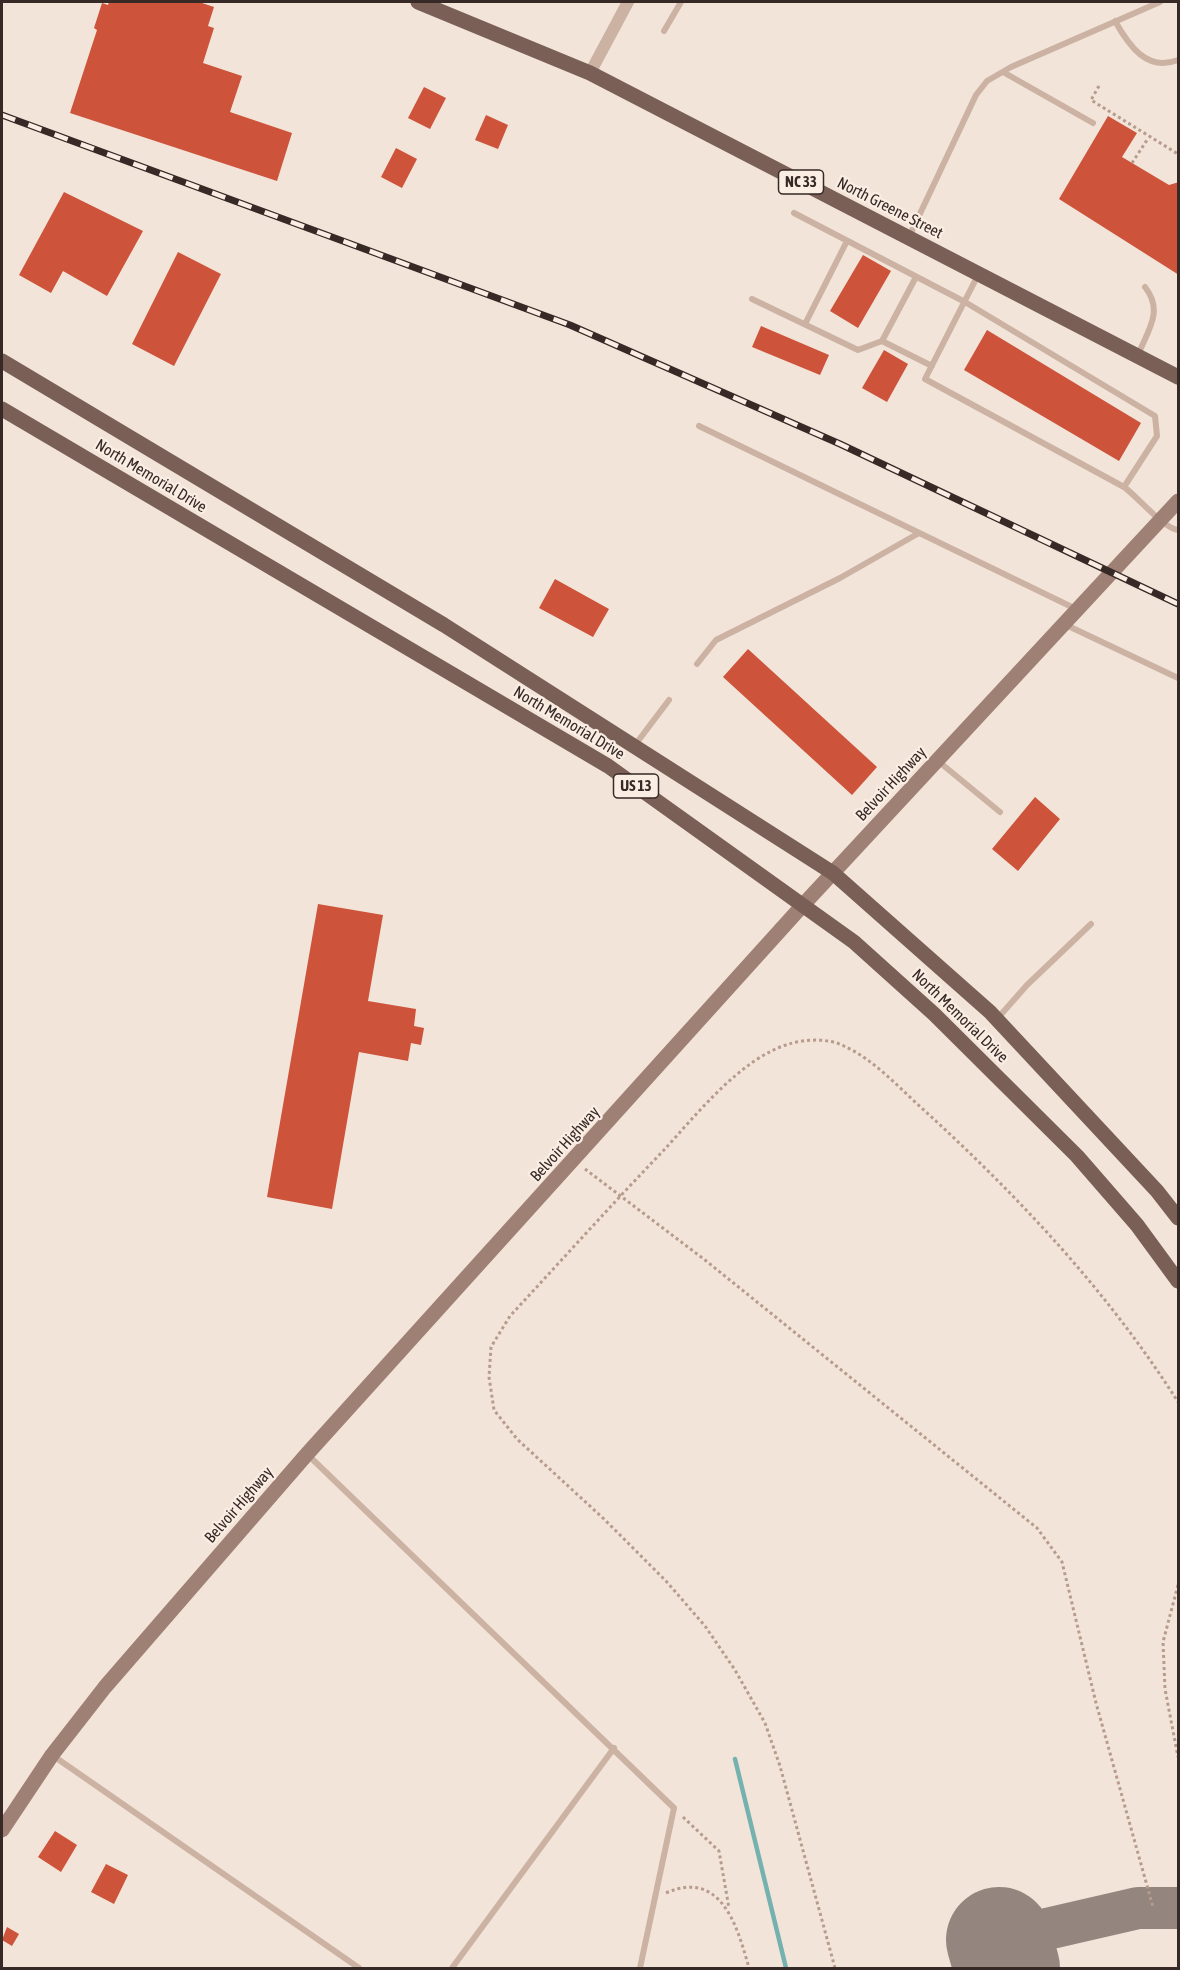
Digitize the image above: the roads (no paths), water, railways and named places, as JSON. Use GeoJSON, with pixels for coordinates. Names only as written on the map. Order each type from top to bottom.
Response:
{"type":"FeatureCollection","features":[{"type":"Feature","properties":{"kind":"main road","name":"North Greene Street"},"geometry":{"type":"LineString","coordinates":[[418,2],[590,74],[1179,377]]}},
{"type":"Feature","properties":{"kind":"main road","name":"North Memorial Drive"},"geometry":{"type":"LineString","coordinates":[[2,360],[444,625],[833,873],[997,1020],[1142,1174],[1179,1218]]}},
{"type":"Feature","properties":{"kind":"main road","name":"North Memorial Drive"},"geometry":{"type":"LineString","coordinates":[[2,409],[608,766],[803,904],[854,942],[934,1014],[1077,1156],[1137,1225],[1179,1281]]}},
{"type":"Feature","properties":{"kind":"street"},"geometry":{"type":"LineString","coordinates":[[590,74],[628,2]]}},
{"type":"Feature","properties":{"kind":"street","name":"Belvoir Highway"},"geometry":{"type":"LineString","coordinates":[[2,1830],[52,1755],[105,1687],[308,1454],[803,904],[1179,501]]}},
{"type":"Feature","properties":{"kind":"lane"},"geometry":{"type":"LineString","coordinates":[[664,31],[681,2]]}},
{"type":"Feature","properties":{"kind":"lane"},"geometry":{"type":"LineString","coordinates":[[909,238],[976,95],[987,81],[1161,2]]}},
{"type":"Feature","properties":{"kind":"lane"},"geometry":{"type":"LineString","coordinates":[[1115,21],[1126,41],[1142,57],[1166,64],[1179,60]]}},
{"type":"Feature","properties":{"kind":"lane"},"geometry":{"type":"LineString","coordinates":[[1003,72],[1093,123]]}},
{"type":"Feature","properties":{"kind":"lane"},"geometry":{"type":"LineString","coordinates":[[794,213],[964,302],[1155,416],[1158,436],[1124,487]]}},
{"type":"Feature","properties":{"kind":"lane"},"geometry":{"type":"LineString","coordinates":[[805,324],[847,241]]}},
{"type":"Feature","properties":{"kind":"lane"},"geometry":{"type":"LineString","coordinates":[[979,274],[925,379],[1124,487],[1142,500],[1160,521],[1179,530]]}},
{"type":"Feature","properties":{"kind":"lane"},"geometry":{"type":"LineString","coordinates":[[752,298],[858,350],[882,340],[916,277]]}},
{"type":"Feature","properties":{"kind":"lane"},"geometry":{"type":"LineString","coordinates":[[1138,356],[1156,310],[1153,297],[1145,287]]}},
{"type":"Feature","properties":{"kind":"lane"},"geometry":{"type":"LineString","coordinates":[[882,340],[932,366]]}},
{"type":"Feature","properties":{"kind":"lane"},"geometry":{"type":"LineString","coordinates":[[699,426],[1076,609]]}},
{"type":"Feature","properties":{"kind":"lane"},"geometry":{"type":"LineString","coordinates":[[697,664],[716,640],[840,578],[920,533]]}},
{"type":"Feature","properties":{"kind":"lane"},"geometry":{"type":"LineString","coordinates":[[1063,624],[1179,678]]}},
{"type":"Feature","properties":{"kind":"lane"},"geometry":{"type":"LineString","coordinates":[[634,745],[669,700]]}},
{"type":"Feature","properties":{"kind":"lane"},"geometry":{"type":"LineString","coordinates":[[938,761],[1000,812]]}},
{"type":"Feature","properties":{"kind":"lane"},"geometry":{"type":"LineString","coordinates":[[997,1020],[1027,985],[1091,924]]}},
{"type":"Feature","properties":{"kind":"lane"},"geometry":{"type":"LineString","coordinates":[[308,1454],[674,1808],[640,1968]]}},
{"type":"Feature","properties":{"kind":"lane"},"geometry":{"type":"LineString","coordinates":[[452,1968],[614,1748]]}},
{"type":"Feature","properties":{"kind":"lane"},"geometry":{"type":"LineString","coordinates":[[52,1755],[358,1968]]}},
{"type":"Feature","properties":{"kind":"waterway"},"geometry":{"type":"LineString","coordinates":[[735,1759],[786,1968]]}},
{"type":"Feature","properties":{"kind":"railway"},"geometry":{"type":"LineString","coordinates":[[2,115],[570,325],[840,444],[1178,604]]}}]}
